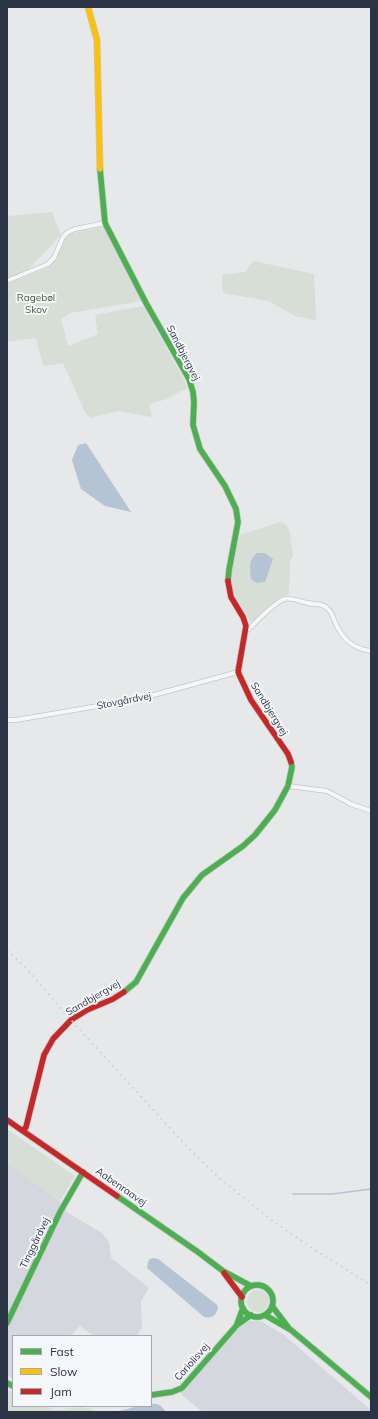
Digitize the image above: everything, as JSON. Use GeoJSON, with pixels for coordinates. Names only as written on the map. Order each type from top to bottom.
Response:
{"type":"FeatureCollection","features":[{"type":"Feature","properties":{"kind":"street","name":"Sandbjergvej"},"geometry":{"type":"LineString","coordinates":[[88,7],[97,40],[100,175],[105,223],[146,303],[189,379],[194,402],[193,425],[200,449],[225,486],[236,509],[238,522],[229,570],[228,584],[231,597],[243,617],[246,629]]}},
{"type":"Feature","properties":{"kind":"street"},"geometry":{"type":"LineString","coordinates":[[7,281],[48,264],[54,258],[63,237],[68,232],[75,229],[105,223]]}},
{"type":"Feature","properties":{"kind":"street"},"geometry":{"type":"LineString","coordinates":[[238,672],[238,663],[246,629],[249,629],[275,605],[284,599],[292,599],[327,607],[338,630],[345,640],[352,646],[359,649],[371,651]]}},
{"type":"Feature","properties":{"kind":"street","name":"Sandbjergvej"},"geometry":{"type":"LineString","coordinates":[[23,1131],[26,1127],[44,1055],[53,1039],[71,1020],[87,1010],[125,992],[136,982],[183,898],[202,875],[243,846],[255,835],[275,810],[288,786],[292,767],[291,760],[251,700],[238,672]]}},
{"type":"Feature","properties":{"kind":"street","name":"Stovgårdvej"},"geometry":{"type":"LineString","coordinates":[[7,720],[16,720],[140,699],[238,672]]}},
{"type":"Feature","properties":{"kind":"street"},"geometry":{"type":"LineString","coordinates":[[288,786],[327,791],[351,804],[371,811]]}},
{"type":"Feature","properties":{"kind":"street","name":"Aabenraavej"},"geometry":{"type":"LineString","coordinates":[[7,1120],[223,1271],[251,1286]]}},
{"type":"Feature","properties":{"kind":"street","name":"Tinggårdvej"},"geometry":{"type":"LineString","coordinates":[[7,1323],[60,1212],[83,1172]]}},
{"type":"Feature","properties":{"kind":"street","name":"Aabenraavej"},"geometry":{"type":"LineString","coordinates":[[223,1271],[242,1297]]}},
{"type":"Feature","properties":{"kind":"street"},"geometry":{"type":"LineString","coordinates":[[265,1315],[272,1306],[273,1298],[269,1290],[260,1285],[251,1286],[242,1297],[243,1308],[251,1315],[265,1315],[291,1330],[371,1397]]}},
{"type":"Feature","properties":{"kind":"street"},"geometry":{"type":"LineString","coordinates":[[272,1306],[291,1330]]}},
{"type":"Feature","properties":{"kind":"street","name":"Coriolisvej"},"geometry":{"type":"LineString","coordinates":[[237,1325],[243,1308]]}},
{"type":"Feature","properties":{"kind":"street","name":"Coriolisvej"},"geometry":{"type":"LineString","coordinates":[[152,1394],[172,1392],[182,1388],[237,1325],[251,1315]]}},
{"type":"Feature","properties":{"kind":"shaded area"},"geometry":{"type":"Polygon","coordinates":[[[7,1163],[60,1201],[68,1213],[102,1233],[109,1242],[111,1258],[149,1288],[141,1301],[142,1327],[138,1335],[93,1335],[80,1326],[71,1335],[12,1335],[12,1378],[7,1376],[7,1163]]]}},
{"type":"Feature","properties":{"kind":"shaded area"},"geometry":{"type":"Polygon","coordinates":[[[248,1321],[261,1321],[284,1335],[371,1410],[371,1412],[202,1412],[180,1393],[242,1325],[248,1321]]]}},
{"type":"Feature","properties":{"kind":"green space","name":"Ragebøl Skov"},"geometry":{"type":"Polygon","coordinates":[[[52,212],[61,235],[27,271],[7,279],[7,216],[52,212]]]}},
{"type":"Feature","properties":{"kind":"green space"},"geometry":{"type":"Polygon","coordinates":[[[104,226],[141,301],[70,313],[61,319],[68,346],[98,334],[95,315],[143,306],[183,378],[187,388],[164,400],[149,404],[152,417],[118,411],[90,418],[85,412],[63,363],[43,366],[36,338],[7,342],[7,284],[48,268],[69,234],[104,226]]]}},
{"type":"Feature","properties":{"kind":"green space"},"geometry":{"type":"Polygon","coordinates":[[[253,261],[314,274],[316,320],[295,316],[268,301],[223,293],[222,275],[245,272],[253,261]]]}},
{"type":"Feature","properties":{"kind":"green space"},"geometry":{"type":"Polygon","coordinates":[[[280,522],[284,523],[289,529],[293,556],[290,561],[289,594],[281,597],[251,622],[233,593],[231,586],[230,572],[233,556],[240,535],[280,522]]]}},
{"type":"Feature","properties":{"kind":"green space"},"geometry":{"type":"Polygon","coordinates":[[[7,1129],[75,1176],[60,1201],[7,1163],[7,1129]]]}},
{"type":"Feature","properties":{"kind":"green space"},"geometry":{"type":"Polygon","coordinates":[[[258,1290],[266,1293],[269,1301],[266,1309],[258,1312],[250,1309],[247,1301],[250,1293],[258,1290]]]}},
{"type":"Feature","properties":{"kind":"green space"},"geometry":{"type":"Polygon","coordinates":[[[7,1390],[12,1392],[12,1407],[48,1407],[55,1410],[80,1407],[93,1409],[94,1412],[7,1412],[7,1390]]]}},
{"type":"Feature","properties":{"kind":"water"},"geometry":{"type":"Polygon","coordinates":[[[86,443],[131,512],[105,506],[81,489],[72,460],[78,445],[86,443]]]}},
{"type":"Feature","properties":{"kind":"water"},"geometry":{"type":"Polygon","coordinates":[[[257,553],[265,553],[273,559],[265,582],[256,583],[251,579],[251,561],[257,553]]]}},
{"type":"Feature","properties":{"kind":"water"},"geometry":{"type":"Polygon","coordinates":[[[150,1259],[158,1259],[216,1304],[218,1307],[215,1314],[212,1317],[204,1317],[147,1268],[150,1259]]]}},
{"type":"Feature","properties":{"kind":"water"},"geometry":{"type":"Polygon","coordinates":[[[152,1404],[156,1404],[160,1405],[166,1412],[115,1412],[135,1407],[152,1407],[152,1404]]]}},
{"type":"Feature","properties":{"kind":"waterway"},"geometry":{"type":"LineString","coordinates":[[293,1194],[332,1194],[371,1189]]}},
{"type":"Feature","properties":{"kind":"railway"},"geometry":{"type":"LineString","coordinates":[[7,950],[27,969],[71,1020],[189,1149],[218,1177],[274,1222],[321,1254],[371,1285]]}},
{"type":"Feature","properties":{"kind":"traffic: fast"},"geometry":{"type":"LineString","coordinates":[[100,169],[105,223],[146,303],[189,379],[194,402],[193,425],[200,449],[225,486],[236,509],[238,522],[228,581]]}},
{"type":"Feature","properties":{"kind":"traffic: fast"},"geometry":{"type":"LineString","coordinates":[[124,992],[136,982],[183,898],[202,875],[243,846],[255,835],[275,810],[288,786],[292,767],[291,762]]}},
{"type":"Feature","properties":{"kind":"traffic: fast"},"geometry":{"type":"LineString","coordinates":[[7,1323],[60,1212],[83,1172]]}},
{"type":"Feature","properties":{"kind":"traffic: fast"},"geometry":{"type":"LineString","coordinates":[[117,1196],[223,1271],[251,1286]]}},
{"type":"Feature","properties":{"kind":"traffic: fast"},"geometry":{"type":"LineString","coordinates":[[257,1285],[268,1290],[273,1301],[268,1312],[257,1317],[246,1312],[241,1301],[246,1290],[257,1285]]}},
{"type":"Feature","properties":{"kind":"traffic: fast"},"geometry":{"type":"LineString","coordinates":[[272,1306],[288,1327]]}},
{"type":"Feature","properties":{"kind":"traffic: fast"},"geometry":{"type":"LineString","coordinates":[[237,1324],[243,1308]]}},
{"type":"Feature","properties":{"kind":"traffic: fast"},"geometry":{"type":"LineString","coordinates":[[152,1395],[172,1392],[182,1388],[237,1325],[251,1315]]}},
{"type":"Feature","properties":{"kind":"traffic: fast"},"geometry":{"type":"LineString","coordinates":[[265,1315],[291,1330],[371,1397]]}},
{"type":"Feature","properties":{"kind":"traffic: fast"},"geometry":{"type":"LineString","coordinates":[[7,1383],[12,1386]]}},
{"type":"Feature","properties":{"kind":"traffic: slow"},"geometry":{"type":"LineString","coordinates":[[88,7],[97,40],[100,169]]}},
{"type":"Feature","properties":{"kind":"traffic: jam"},"geometry":{"type":"LineString","coordinates":[[228,581],[231,597],[243,617],[246,626],[238,672],[251,700],[288,754],[291,762]]}},
{"type":"Feature","properties":{"kind":"traffic: jam"},"geometry":{"type":"LineString","coordinates":[[23,1131],[26,1127],[44,1055],[53,1039],[71,1020],[87,1010],[113,999],[124,992]]}},
{"type":"Feature","properties":{"kind":"traffic: jam"},"geometry":{"type":"LineString","coordinates":[[7,1120],[117,1196]]}},
{"type":"Feature","properties":{"kind":"traffic: jam"},"geometry":{"type":"LineString","coordinates":[[224,1273],[242,1297]]}}]}
